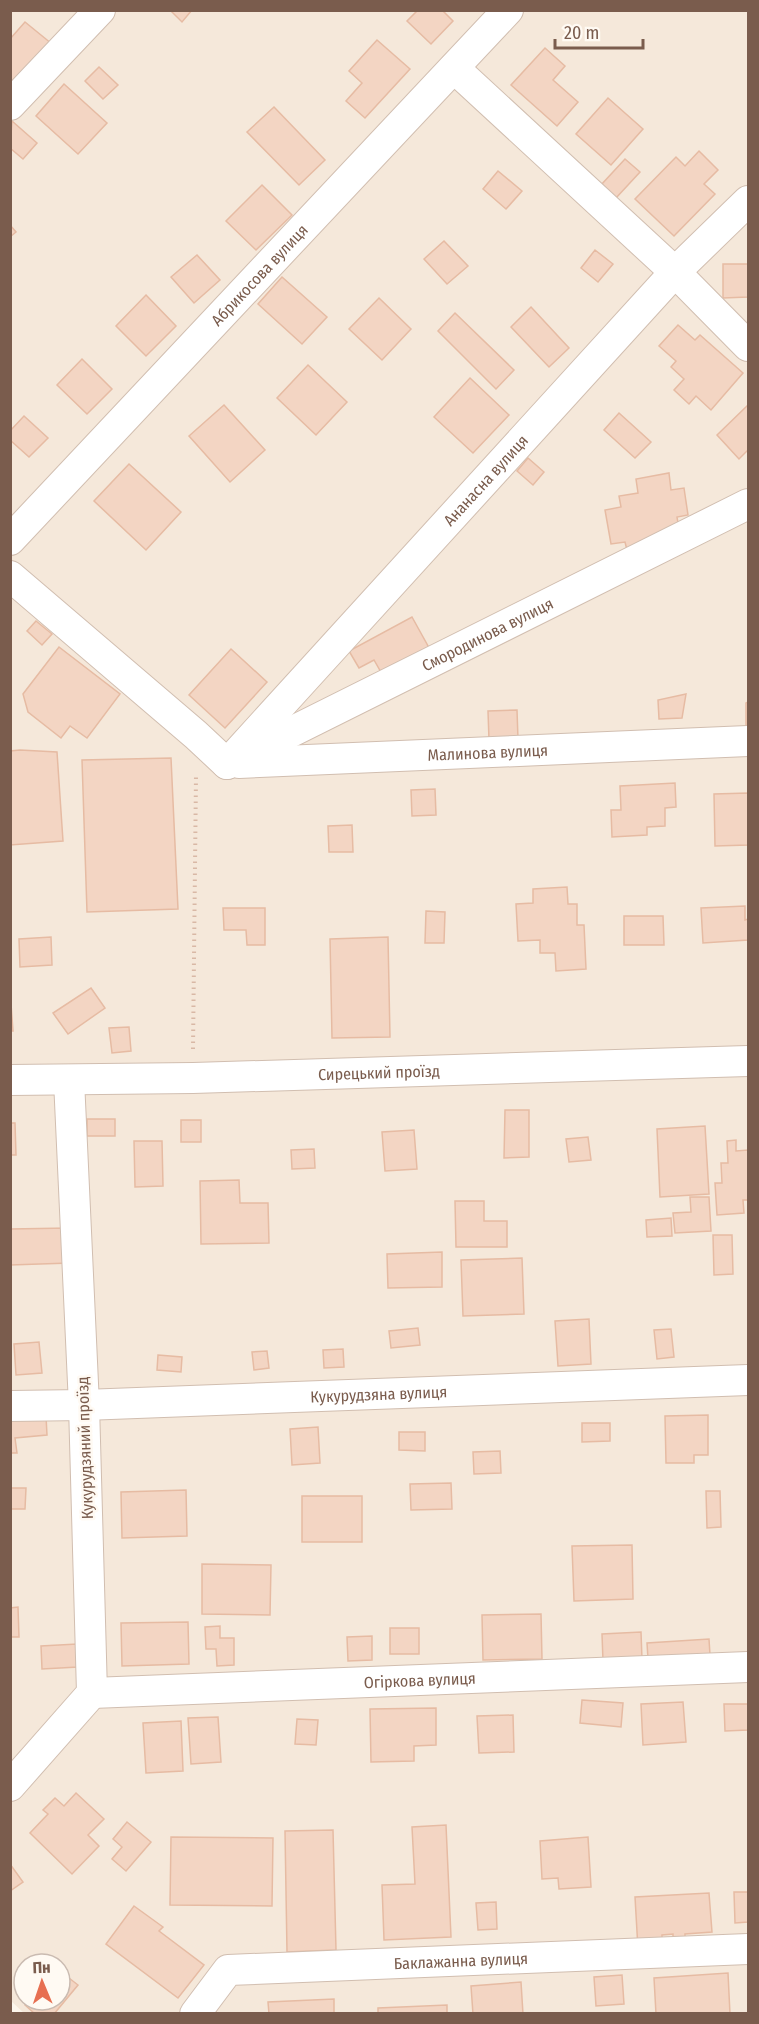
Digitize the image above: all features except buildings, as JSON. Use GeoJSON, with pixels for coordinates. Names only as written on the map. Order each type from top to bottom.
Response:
{"type":"FeatureCollection","features":[{"type":"Feature","properties":{"kind":"street"},"geometry":{"type":"LineString","coordinates":[[10,105],[100,10]]}},
{"type":"Feature","properties":{"kind":"street","name":"Абрикосова вулиця"},"geometry":{"type":"LineString","coordinates":[[10,540],[508,10]]}},
{"type":"Feature","properties":{"kind":"street"},"geometry":{"type":"LineString","coordinates":[[454,68],[675,272],[748,346]]}},
{"type":"Feature","properties":{"kind":"street","name":"Ананасна вулиця"},"geometry":{"type":"LineString","coordinates":[[227,764],[675,272],[748,201]]}},
{"type":"Feature","properties":{"kind":"street","name":"Смородинова вулиця"},"geometry":{"type":"LineString","coordinates":[[227,764],[748,504]]}},
{"type":"Feature","properties":{"kind":"street"},"geometry":{"type":"LineString","coordinates":[[10,576],[227,764]]}},
{"type":"Feature","properties":{"kind":"street","name":"Малинова вулиця"},"geometry":{"type":"LineString","coordinates":[[227,764],[748,741]]}},
{"type":"Feature","properties":{"kind":"street","name":"Сирецький проїзд"},"geometry":{"type":"LineString","coordinates":[[10,1080],[193,1078],[748,1060]]}},
{"type":"Feature","properties":{"kind":"street","name":"Кукурудзяний проїзд"},"geometry":{"type":"LineString","coordinates":[[69,1080],[84,1405],[92,1693]]}},
{"type":"Feature","properties":{"kind":"street","name":"Кукурудзяна вулиця"},"geometry":{"type":"LineString","coordinates":[[10,1406],[748,1380]]}},
{"type":"Feature","properties":{"kind":"street","name":"Огіркова вулиця"},"geometry":{"type":"LineString","coordinates":[[92,1693],[748,1667]]}},
{"type":"Feature","properties":{"kind":"street"},"geometry":{"type":"LineString","coordinates":[[10,1786],[92,1693]]}},
{"type":"Feature","properties":{"kind":"street","name":"Баклажанна вулиця"},"geometry":{"type":"LineString","coordinates":[[195,2013],[228,1970],[748,1949]]}},
{"type":"Feature","properties":{"kind":"path"},"geometry":{"type":"LineString","coordinates":[[193,1078],[196,735]]}},
{"type":"Feature","properties":{"kind":"shaded area"},"geometry":{"type":"Polygon","coordinates":[[[10,11],[748,11],[748,2013],[25,2014],[23,2012],[72,2012],[72,1952],[12,1952],[12,2002],[10,11]]]}}]}
